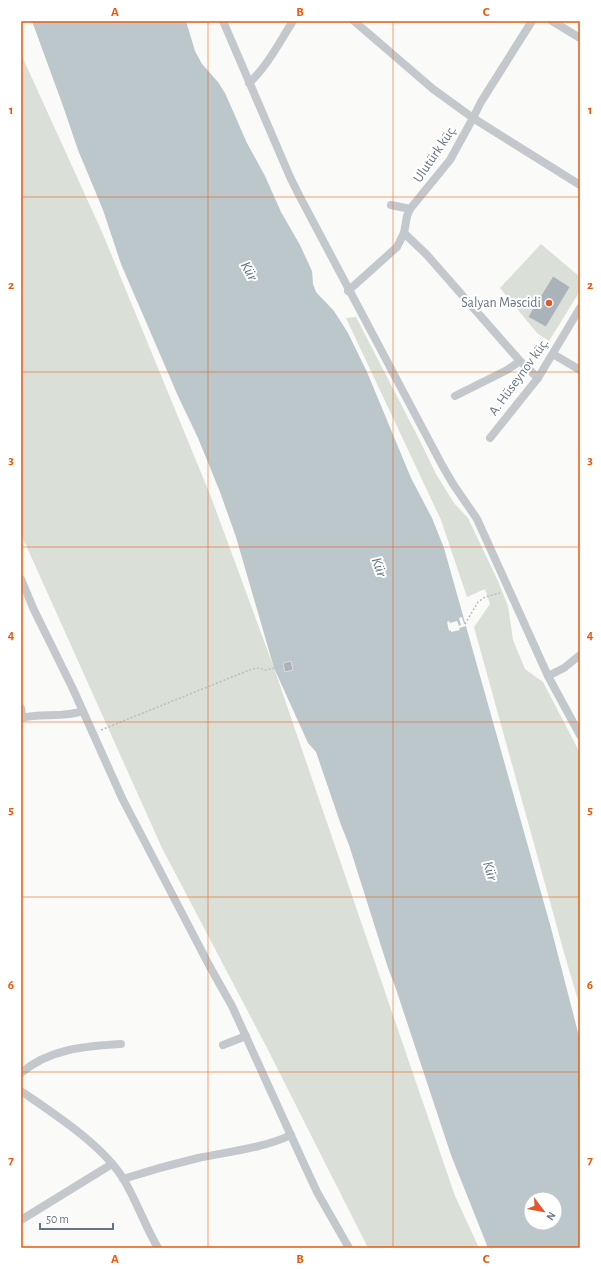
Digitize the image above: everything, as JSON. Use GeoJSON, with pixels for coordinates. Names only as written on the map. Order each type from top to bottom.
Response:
{"type":"FeatureCollection","features":[{"type":"Feature","properties":{"kind":"street"},"geometry":{"type":"LineString","coordinates":[[223,21],[290,177],[348,291],[442,465],[477,519],[548,676],[580,735]]}},
{"type":"Feature","properties":{"kind":"street"},"geometry":{"type":"LineString","coordinates":[[249,83],[256,77],[293,21]]}},
{"type":"Feature","properties":{"kind":"street"},"geometry":{"type":"LineString","coordinates":[[354,21],[434,89],[473,118],[580,185]]}},
{"type":"Feature","properties":{"kind":"street","name":"Ulutürk küç."},"geometry":{"type":"LineString","coordinates":[[348,291],[397,247],[404,233],[407,216],[410,209],[450,160],[493,83],[532,21]]}},
{"type":"Feature","properties":{"kind":"street"},"geometry":{"type":"LineString","coordinates":[[552,21],[580,38]]}},
{"type":"Feature","properties":{"kind":"street"},"geometry":{"type":"LineString","coordinates":[[391,205],[410,209]]}},
{"type":"Feature","properties":{"kind":"street"},"geometry":{"type":"LineString","coordinates":[[404,233],[427,255],[520,361],[538,378]]}},
{"type":"Feature","properties":{"kind":"street","name":"A. Hüseynov küç."},"geometry":{"type":"LineString","coordinates":[[490,438],[538,378],[580,308]]}},
{"type":"Feature","properties":{"kind":"street"},"geometry":{"type":"LineString","coordinates":[[553,354],[580,370]]}},
{"type":"Feature","properties":{"kind":"street"},"geometry":{"type":"LineString","coordinates":[[455,396],[507,370],[520,361]]}},
{"type":"Feature","properties":{"kind":"street"},"geometry":{"type":"LineString","coordinates":[[21,579],[34,610],[83,710],[122,798],[210,967],[232,1006],[317,1192],[349,1248]]}},
{"type":"Feature","properties":{"kind":"street"},"geometry":{"type":"LineString","coordinates":[[548,676],[564,668],[580,656]]}},
{"type":"Feature","properties":{"kind":"street"},"geometry":{"type":"LineString","coordinates":[[21,708],[22,717],[69,714],[83,710]]}},
{"type":"Feature","properties":{"kind":"street"},"geometry":{"type":"LineString","coordinates":[[223,1045],[246,1036]]}},
{"type":"Feature","properties":{"kind":"street"},"geometry":{"type":"LineString","coordinates":[[21,1073],[37,1062],[51,1055],[71,1049],[121,1044]]}},
{"type":"Feature","properties":{"kind":"street"},"geometry":{"type":"LineString","coordinates":[[22,1093],[71,1126],[112,1164],[123,1179],[158,1248]]}},
{"type":"Feature","properties":{"kind":"street"},"geometry":{"type":"LineString","coordinates":[[123,1179],[174,1164],[278,1140],[290,1135]]}},
{"type":"Feature","properties":{"kind":"street"},"geometry":{"type":"LineString","coordinates":[[21,1220],[112,1164]]}},
{"type":"Feature","properties":{"kind":"path"},"geometry":{"type":"LineString","coordinates":[[465,624],[478,602],[485,597],[510,590]]}},
{"type":"Feature","properties":{"kind":"path"},"geometry":{"type":"LineString","coordinates":[[93,733],[252,669],[260,668],[265,670],[284,666]]}},
{"type":"Feature","properties":{"kind":"shaded area"},"geometry":{"type":"Polygon","coordinates":[[[21,54],[102,232],[211,497],[274,668],[455,1196],[479,1248],[368,1248],[266,1046],[162,848],[21,534],[21,54]]]}},
{"type":"Feature","properties":{"kind":"shaded area"},"geometry":{"type":"Polygon","coordinates":[[[541,244],[580,277],[580,291],[549,341],[537,333],[500,288],[541,244]]]}},
{"type":"Feature","properties":{"kind":"shaded area"},"geometry":{"type":"Polygon","coordinates":[[[356,317],[436,474],[454,503],[468,518],[498,581],[508,606],[513,640],[525,669],[543,682],[580,753],[580,1007],[474,627],[490,604],[485,589],[467,597],[441,520],[346,318],[356,317]]]}},
{"type":"Feature","properties":{"kind":"water","name":"Kür"},"geometry":{"type":"Polygon","coordinates":[[[32,21],[186,21],[195,51],[202,64],[218,82],[225,93],[247,143],[265,176],[281,212],[300,245],[312,271],[313,284],[316,292],[334,311],[348,333],[367,372],[411,478],[432,518],[444,548],[551,928],[580,1040],[580,1248],[488,1248],[451,1155],[388,968],[349,845],[316,752],[308,743],[274,668],[236,537],[220,492],[198,438],[178,396],[121,264],[103,210],[78,150],[32,21]]]}},
{"type":"Feature","properties":{"kind":"pier"},"geometry":{"type":"Polygon","coordinates":[[[462,617],[466,626],[459,628],[460,630],[449,631],[447,622],[449,621],[450,623],[457,621],[459,626],[461,625],[459,618],[462,617]]]}},
{"type":"Feature","properties":{"kind":"building"},"geometry":{"type":"Polygon","coordinates":[[[553,276],[570,287],[546,327],[528,317],[533,308],[527,305],[531,298],[537,302],[553,276]]]}},
{"type":"Feature","properties":{"kind":"building"},"geometry":{"type":"Polygon","coordinates":[[[291,661],[293,670],[285,672],[283,663],[291,661]]]}},
{"type":"Feature","properties":{"kind":"place","name":"Salyan Məscidi"},"geometry":{"type":"Point","coordinates":[549,303]}}]}
